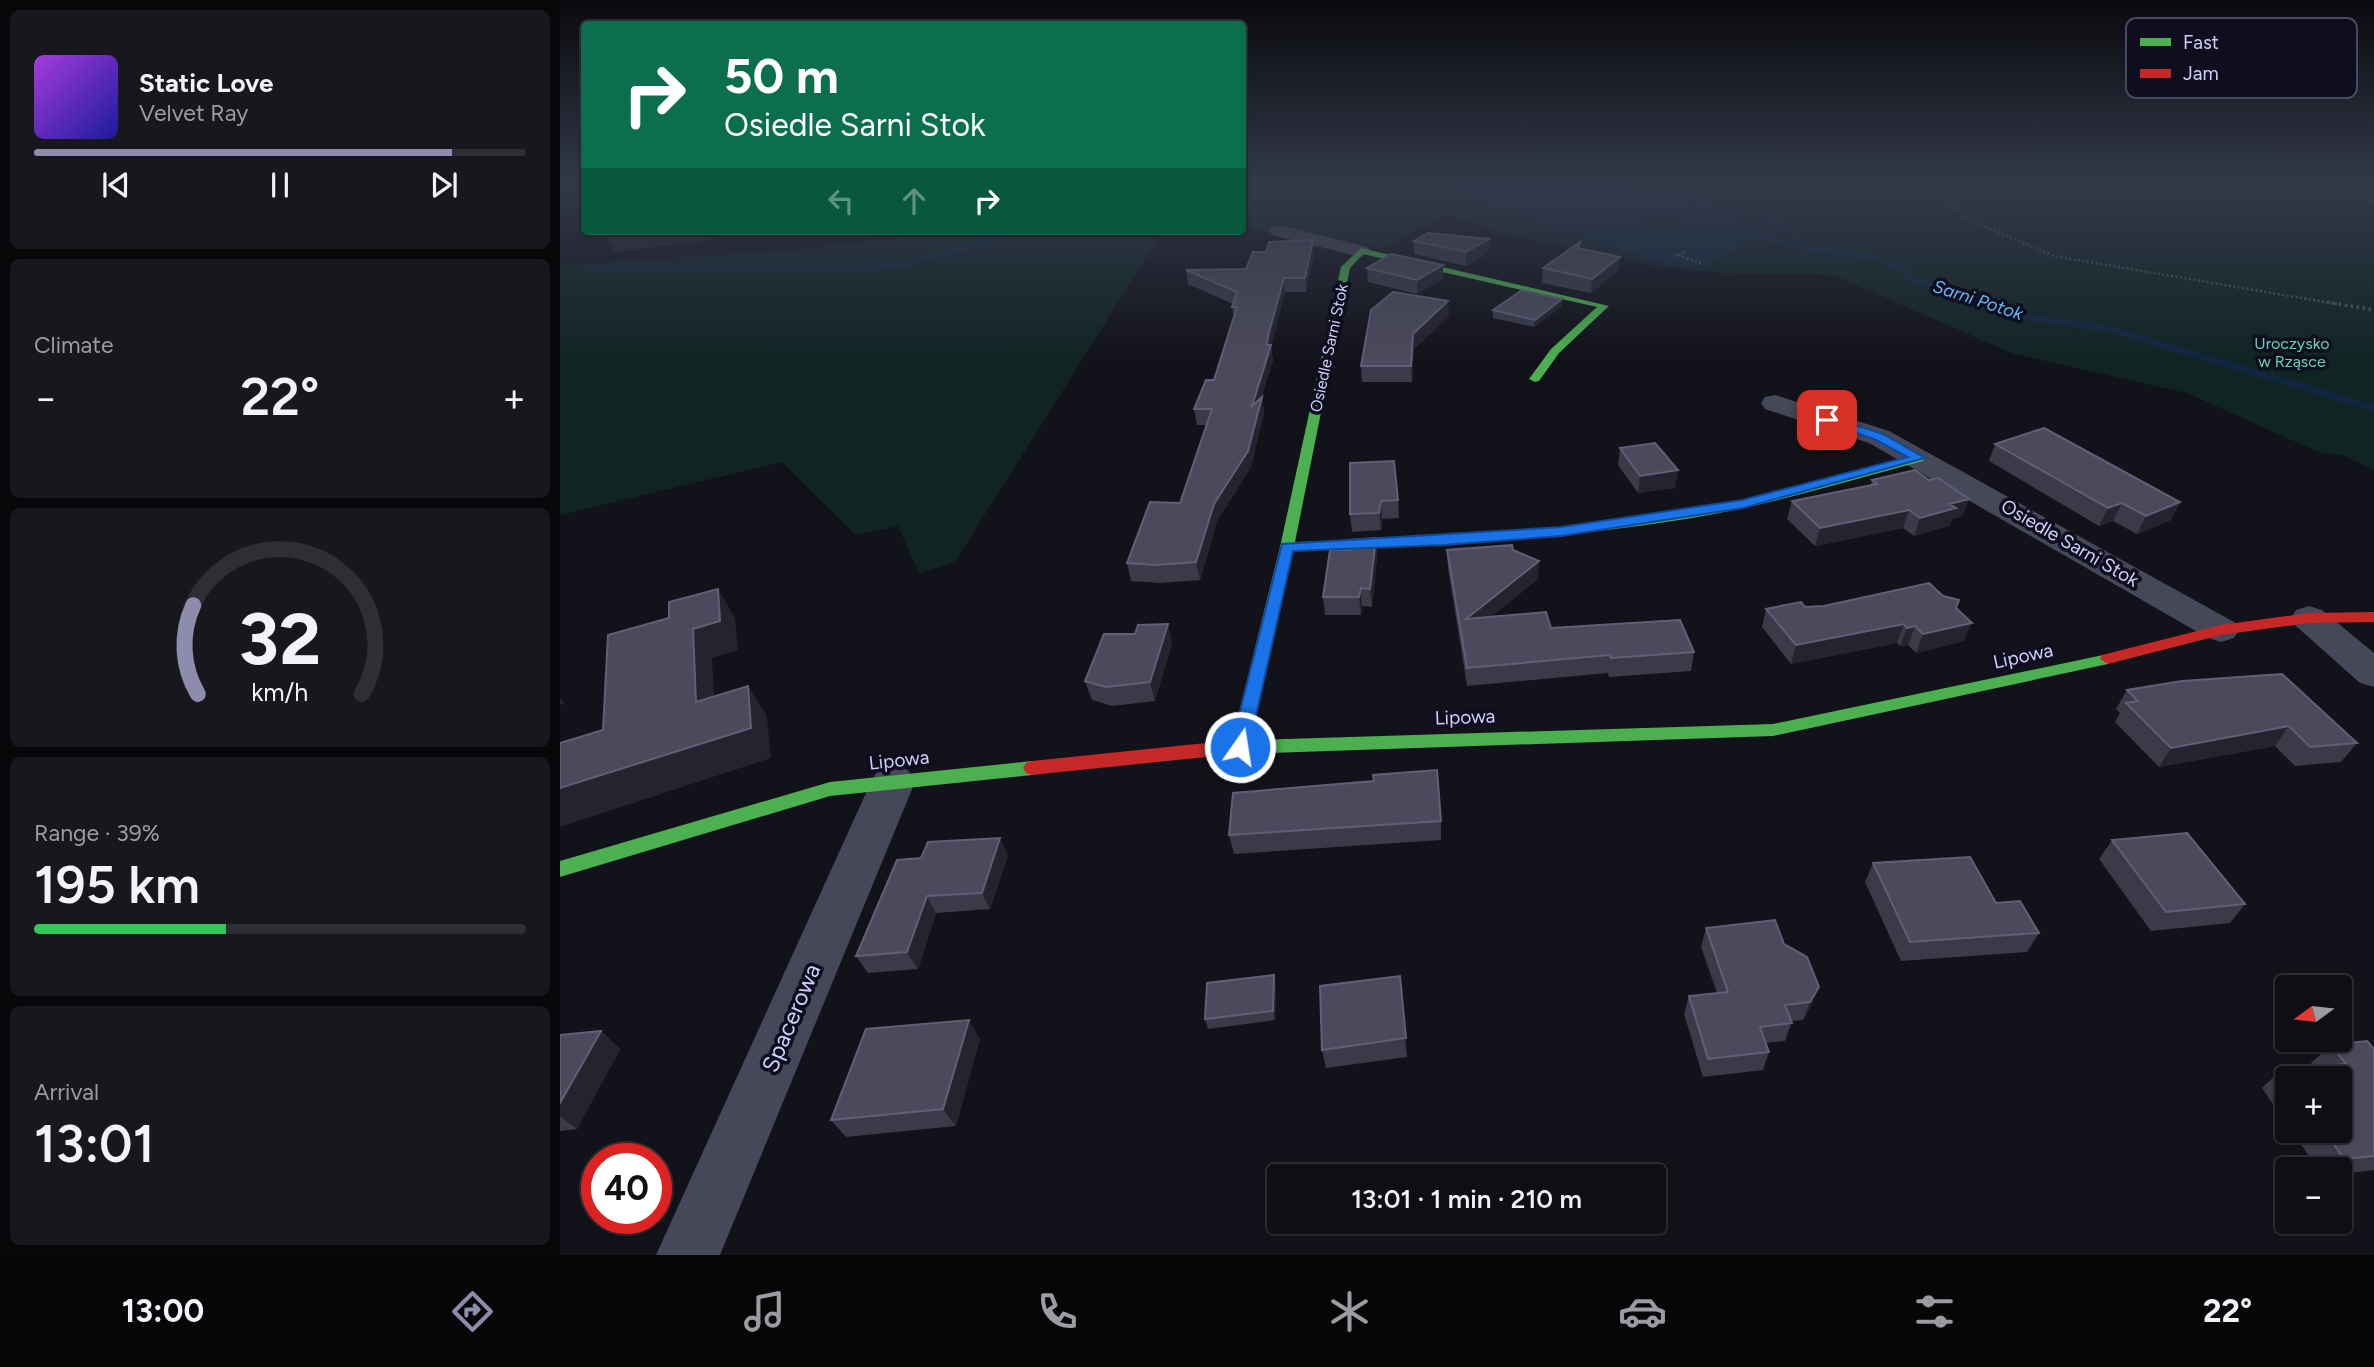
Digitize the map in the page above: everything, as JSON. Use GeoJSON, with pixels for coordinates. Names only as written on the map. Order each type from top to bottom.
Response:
{"type":"FeatureCollection","features":[{"type":"Feature","properties":{"kind":"street"},"geometry":{"type":"LineString","coordinates":[[1322,242],[1604,306],[1555,351],[1535,379]]}},
{"type":"Feature","properties":{"kind":"street","name":"Osiedle Sarni Stok"},"geometry":{"type":"LineString","coordinates":[[1240,747],[1287,547],[1346,267],[1361,251]]}},
{"type":"Feature","properties":{"kind":"street","name":"Osiedle Sarni Stok"},"geometry":{"type":"LineString","coordinates":[[1775,403],[1879,437],[2221,630]]}},
{"type":"Feature","properties":{"kind":"street"},"geometry":{"type":"LineString","coordinates":[[1287,547],[1443,541],[1561,531],[1743,504],[1919,458]]}},
{"type":"Feature","properties":{"kind":"street","name":"Lipowa"},"geometry":{"type":"LineString","coordinates":[[560,869],[830,789],[1240,747],[1773,730],[2129,654],[2221,630],[2309,618],[2374,617]]}},
{"type":"Feature","properties":{"kind":"street"},"geometry":{"type":"LineString","coordinates":[[2309,618],[2374,674]]}},
{"type":"Feature","properties":{"kind":"street","name":"Spacerowa"},"geometry":{"type":"LineString","coordinates":[[688,1255],[893,782]]}},
{"type":"Feature","properties":{"kind":"path"},"geometry":{"type":"LineString","coordinates":[[2020,242],[2054,256],[2277,296],[2374,310]]}},
{"type":"Feature","properties":{"kind":"path"},"geometry":{"type":"LineString","coordinates":[[1685,252],[1676,255],[1701,263]]}},
{"type":"Feature","properties":{"kind":"green space"},"geometry":{"type":"Polygon","coordinates":[[[862,242],[1156,242],[955,562],[919,573],[898,526],[856,535],[782,462],[560,515],[560,265],[797,250],[862,242]]]}},
{"type":"Feature","properties":{"kind":"green space","name":"Uroczysko w Rząsce"},"geometry":{"type":"Polygon","coordinates":[[[1350,242],[1397,242],[1384,249],[1350,242]]]}},
{"type":"Feature","properties":{"kind":"green space","name":"Uroczysko w Rząsce"},"geometry":{"type":"Polygon","coordinates":[[[1538,242],[2374,242],[2374,470],[2345,456],[2318,452],[2187,393],[2014,354],[1833,275],[1725,273],[1668,268],[1538,242]]]}},
{"type":"Feature","properties":{"kind":"water"},"geometry":{"type":"Polygon","coordinates":[[[1599,242],[1749,242],[1705,266],[1667,264],[1599,242]]]}},
{"type":"Feature","properties":{"kind":"building"},"geometry":{"type":"Polygon","coordinates":[[[1269,242],[1313,242],[1305,278],[1284,278],[1268,336],[1267,345],[1271,345],[1252,406],[1262,397],[1248,451],[1214,504],[1196,562],[1156,565],[1127,563],[1150,502],[1180,503],[1212,409],[1194,409],[1206,380],[1214,380],[1237,307],[1232,307],[1237,292],[1186,270],[1246,269],[1253,252],[1266,252],[1269,242]]]}},
{"type":"Feature","properties":{"kind":"building"},"geometry":{"type":"Polygon","coordinates":[[[1417,242],[1484,242],[1466,252],[1417,242]]]}},
{"type":"Feature","properties":{"kind":"building"},"geometry":{"type":"Polygon","coordinates":[[[1580,242],[1578,248],[1620,257],[1592,279],[1543,268],[1580,242]]]}},
{"type":"Feature","properties":{"kind":"building"},"geometry":{"type":"Polygon","coordinates":[[[1391,254],[1443,265],[1417,280],[1367,268],[1391,254]]]}},
{"type":"Feature","properties":{"kind":"building"},"geometry":{"type":"Polygon","coordinates":[[[1522,290],[1562,299],[1535,320],[1493,310],[1522,290]]]}},
{"type":"Feature","properties":{"kind":"building"},"geometry":{"type":"Polygon","coordinates":[[[1393,292],[1448,301],[1413,334],[1411,366],[1361,366],[1371,310],[1393,292]]]}},
{"type":"Feature","properties":{"kind":"building"},"geometry":{"type":"Polygon","coordinates":[[[2044,428],[2180,502],[2146,516],[2122,503],[2108,508],[1995,444],[2044,428]]]}},
{"type":"Feature","properties":{"kind":"building"},"geometry":{"type":"Polygon","coordinates":[[[1655,443],[1678,470],[1640,476],[1620,448],[1655,443]]]}},
{"type":"Feature","properties":{"kind":"building"},"geometry":{"type":"Polygon","coordinates":[[[1394,461],[1398,500],[1381,501],[1379,513],[1350,514],[1350,463],[1394,461]]]}},
{"type":"Feature","properties":{"kind":"building"},"geometry":{"type":"Polygon","coordinates":[[[1915,470],[1929,480],[1938,478],[1969,499],[1949,504],[1956,508],[1920,518],[1909,510],[1820,528],[1792,501],[1877,484],[1872,480],[1915,470]]]}},
{"type":"Feature","properties":{"kind":"building"},"geometry":{"type":"Polygon","coordinates":[[[1376,538],[1370,589],[1361,588],[1359,597],[1323,597],[1330,550],[1351,550],[1350,540],[1376,538]]]}},
{"type":"Feature","properties":{"kind":"building"},"geometry":{"type":"Polygon","coordinates":[[[1512,545],[1513,550],[1539,561],[1466,619],[1546,612],[1551,628],[1680,620],[1694,652],[1611,658],[1610,655],[1467,668],[1447,550],[1512,545]]]}},
{"type":"Feature","properties":{"kind":"building"},"geometry":{"type":"Polygon","coordinates":[[[1929,583],[1943,596],[1959,600],[1956,608],[1972,623],[1923,634],[1915,626],[1907,628],[1904,624],[1796,645],[1766,609],[1801,602],[1805,607],[1824,606],[1929,583]]]}},
{"type":"Feature","properties":{"kind":"building"},"geometry":{"type":"Polygon","coordinates":[[[718,589],[720,621],[693,629],[696,702],[748,686],[751,728],[560,788],[560,743],[603,730],[608,635],[669,618],[669,602],[718,589]]]}},
{"type":"Feature","properties":{"kind":"building"},"geometry":{"type":"Polygon","coordinates":[[[1168,624],[1150,682],[1106,687],[1085,681],[1104,634],[1135,634],[1138,625],[1168,624]]]}},
{"type":"Feature","properties":{"kind":"building"},"geometry":{"type":"Polygon","coordinates":[[[2282,674],[2357,743],[2310,747],[2289,726],[2171,748],[2126,703],[2138,701],[2127,690],[2182,681],[2282,674]]]}},
{"type":"Feature","properties":{"kind":"building"},"geometry":{"type":"Polygon","coordinates":[[[1437,770],[1441,821],[1229,835],[1233,793],[1374,781],[1373,775],[1437,770]]]}},
{"type":"Feature","properties":{"kind":"building"},"geometry":{"type":"Polygon","coordinates":[[[2187,833],[2245,904],[2166,912],[2112,840],[2187,833]]]}},
{"type":"Feature","properties":{"kind":"building"},"geometry":{"type":"Polygon","coordinates":[[[1000,838],[982,893],[927,896],[907,952],[856,956],[897,860],[921,858],[928,842],[1000,838]]]}},
{"type":"Feature","properties":{"kind":"building"},"geometry":{"type":"Polygon","coordinates":[[[1970,857],[1996,903],[2020,901],[2039,933],[1910,942],[1873,863],[1970,857]]]}},
{"type":"Feature","properties":{"kind":"building"},"geometry":{"type":"Polygon","coordinates":[[[1775,920],[1784,944],[1807,957],[1819,987],[1810,1002],[1785,1005],[1792,1023],[1760,1027],[1769,1052],[1708,1059],[1689,996],[1728,992],[1706,928],[1775,920]]]}},
{"type":"Feature","properties":{"kind":"building"},"geometry":{"type":"Polygon","coordinates":[[[1274,975],[1273,1011],[1205,1019],[1207,983],[1274,975]]]}},
{"type":"Feature","properties":{"kind":"building"},"geometry":{"type":"Polygon","coordinates":[[[1400,976],[1406,1038],[1322,1050],[1320,986],[1400,976]]]}},
{"type":"Feature","properties":{"kind":"building"},"geometry":{"type":"Polygon","coordinates":[[[969,1020],[943,1109],[831,1120],[866,1029],[969,1020]]]}},
{"type":"Feature","properties":{"kind":"building"},"geometry":{"type":"Polygon","coordinates":[[[601,1031],[560,1103],[560,1035],[601,1031]]]}},
{"type":"Feature","properties":{"kind":"building"},"geometry":{"type":"Polygon","coordinates":[[[2367,1041],[2374,1049],[2374,1156],[2352,1158],[2343,1157],[2333,1143],[2352,1143],[2352,1066],[2324,1066],[2346,1064],[2337,1052],[2352,1052],[2352,1043],[2367,1041]]]}},
{"type":"Feature","properties":{"kind":"waterway"},"geometry":{"type":"LineString","coordinates":[[592,269],[866,269],[909,263],[986,242]]}},
{"type":"Feature","properties":{"kind":"waterway"},"geometry":{"type":"LineString","coordinates":[[1780,242],[1801,246]]}},
{"type":"Feature","properties":{"kind":"waterway","name":"Sarni Potok"},"geometry":{"type":"LineString","coordinates":[[1800,242],[1806,248],[1869,256],[1904,268],[1907,276],[1982,304]]}},
{"type":"Feature","properties":{"kind":"waterway","name":"Sarni Potok"},"geometry":{"type":"LineString","coordinates":[[1978,302],[2013,315],[2105,328],[2374,408]]}},
{"type":"Feature","properties":{"kind":"traffic: fast"},"geometry":{"type":"LineString","coordinates":[[1240,747],[1287,547],[1346,267],[1361,251],[1604,306],[1555,351],[1535,379]]}},
{"type":"Feature","properties":{"kind":"traffic: fast"},"geometry":{"type":"LineString","coordinates":[[1287,547],[1487,537],[1686,515],[1803,489],[1919,458]]}},
{"type":"Feature","properties":{"kind":"traffic: fast"},"geometry":{"type":"LineString","coordinates":[[1235,747],[1773,730],[2108,659]]}},
{"type":"Feature","properties":{"kind":"traffic: fast"},"geometry":{"type":"LineString","coordinates":[[560,869],[830,789],[1032,768]]}},
{"type":"Feature","properties":{"kind":"traffic: jam"},"geometry":{"type":"LineString","coordinates":[[2108,659],[2221,630],[2309,618],[2374,617]]}},
{"type":"Feature","properties":{"kind":"traffic: jam"},"geometry":{"type":"LineString","coordinates":[[1032,768],[1235,747]]}},
{"type":"Feature","properties":{"kind":"route"},"geometry":{"type":"LineString","coordinates":[[1240,747],[1287,547],[1443,541],[1561,531],[1743,504],[1919,458],[1879,437],[1827,420]]}}]}
